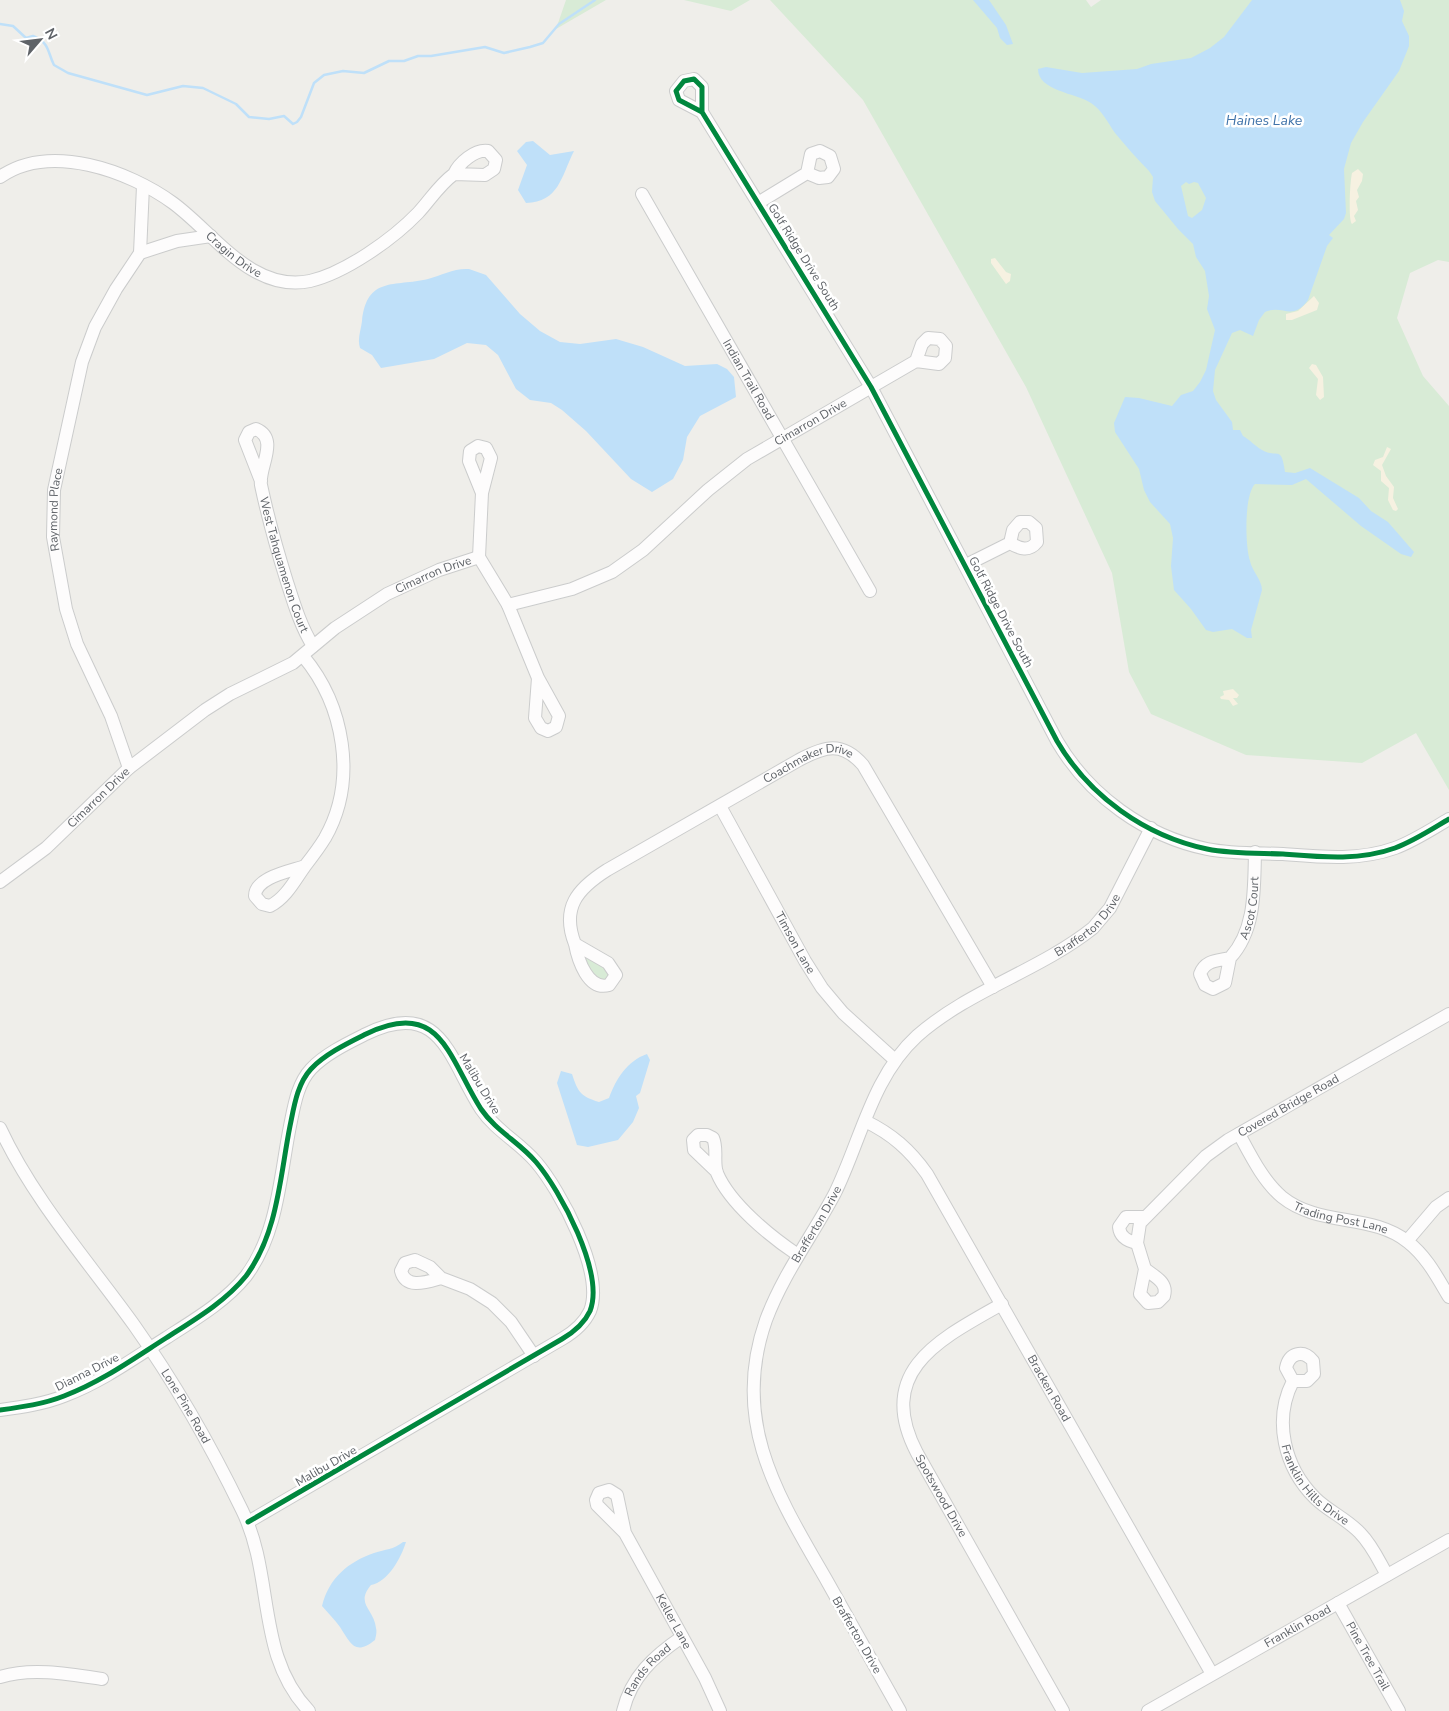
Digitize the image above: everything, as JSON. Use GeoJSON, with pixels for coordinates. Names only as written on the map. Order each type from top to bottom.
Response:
{"type":"FeatureCollection","features":[{"type":"Feature","properties":{"kind":"street","name":"Golf Ridge Drive South"},"geometry":{"type":"LineString","coordinates":[[702,112],[871,387],[1070,762],[1082,778],[1110,803],[1151,828],[1194,846],[1336,858],[1360,856],[1395,848],[1449,819]]}},
{"type":"Feature","properties":{"kind":"street","name":"Cragin Drive"},"geometry":{"type":"LineString","coordinates":[[0,177],[32,163],[63,160],[96,167],[143,186],[172,202],[233,256],[259,273],[284,282],[311,280],[347,265],[397,231],[418,213],[454,174]]}},
{"type":"Feature","properties":{"kind":"street"},"geometry":{"type":"LineString","coordinates":[[758,203],[807,173]]}},
{"type":"Feature","properties":{"kind":"street","name":"Raymond Place"},"geometry":{"type":"LineString","coordinates":[[129,768],[113,721],[85,664],[71,627],[58,573],[52,520],[54,490],[88,346],[107,305],[140,253],[143,186]]}},
{"type":"Feature","properties":{"kind":"street","name":"Indian Trail Road"},"geometry":{"type":"LineString","coordinates":[[642,194],[870,591]]}},
{"type":"Feature","properties":{"kind":"street"},"geometry":{"type":"LineString","coordinates":[[140,253],[177,240],[211,236]]}},
{"type":"Feature","properties":{"kind":"street","name":"Cimarron Drive"},"geometry":{"type":"LineString","coordinates":[[0,882],[46,848],[129,768],[217,702],[284,669],[352,616],[387,594],[439,570],[479,557],[508,605],[572,589],[612,572],[643,550],[727,474],[782,438],[916,361]]}},
{"type":"Feature","properties":{"kind":"street","name":"West Tahquamenon Court"},"geometry":{"type":"LineString","coordinates":[[261,481],[274,538],[287,580],[303,627],[313,646]]}},
{"type":"Feature","properties":{"kind":"street"},"geometry":{"type":"LineString","coordinates":[[479,557],[482,494]]}},
{"type":"Feature","properties":{"kind":"street"},"geometry":{"type":"LineString","coordinates":[[966,565],[1010,543]]}},
{"type":"Feature","properties":{"kind":"street"},"geometry":{"type":"LineString","coordinates":[[508,605],[538,678]]}},
{"type":"Feature","properties":{"kind":"street"},"geometry":{"type":"LineString","coordinates":[[303,656],[319,676],[328,693],[337,719],[342,752],[340,793],[334,816],[325,838],[305,866]]}},
{"type":"Feature","properties":{"kind":"street","name":"Coachmaker Drive"},"geometry":{"type":"LineString","coordinates":[[576,944],[571,930],[571,910],[579,892],[586,884],[607,870],[818,750],[833,747],[849,752],[856,757],[869,773],[993,987]]}},
{"type":"Feature","properties":{"kind":"street","name":"Timson Lane"},"geometry":{"type":"LineString","coordinates":[[720,806],[822,988],[843,1013],[895,1060]]}},
{"type":"Feature","properties":{"kind":"street","name":"Brafferton Drive"},"geometry":{"type":"LineString","coordinates":[[900,1711],[786,1510],[767,1470],[759,1442],[754,1397],[759,1346],[771,1308],[841,1180],[876,1093],[895,1060],[916,1037],[932,1024],[1075,941],[1101,921],[1110,908],[1151,828]]}},
{"type":"Feature","properties":{"kind":"street","name":"Ascot Court"},"geometry":{"type":"LineString","coordinates":[[1230,958],[1242,942],[1250,918],[1255,852]]}},
{"type":"Feature","properties":{"kind":"street","name":"Covered Bridge Road"},"geometry":{"type":"LineString","coordinates":[[1137,1243],[1138,1228],[1144,1217],[1206,1156],[1239,1134],[1449,1014]]}},
{"type":"Feature","properties":{"kind":"street","name":"Malibu Drive"},"geometry":{"type":"LineString","coordinates":[[150,1348],[218,1303],[246,1275],[268,1235],[276,1208],[298,1093],[310,1070],[323,1059],[363,1035],[383,1026],[408,1022],[429,1028],[441,1041],[490,1121],[530,1156],[548,1177],[568,1211],[579,1236],[592,1282],[593,1296],[590,1311],[577,1329],[534,1356],[248,1522]]}},
{"type":"Feature","properties":{"kind":"street","name":"Bracken Road"},"geometry":{"type":"LineString","coordinates":[[865,1121],[892,1136],[916,1158],[937,1190],[1212,1674]]}},
{"type":"Feature","properties":{"kind":"street","name":"Lone Pine Road"},"geometry":{"type":"LineString","coordinates":[[0,1128],[33,1186],[150,1348],[204,1438],[248,1522],[259,1556],[276,1656],[290,1689],[309,1711]]}},
{"type":"Feature","properties":{"kind":"street","name":"Trading Post Lane"},"geometry":{"type":"LineString","coordinates":[[1239,1134],[1268,1181],[1292,1204],[1319,1215],[1382,1229],[1407,1241],[1428,1263],[1449,1297]]}},
{"type":"Feature","properties":{"kind":"street"},"geometry":{"type":"LineString","coordinates":[[717,1172],[756,1224],[798,1256]]}},
{"type":"Feature","properties":{"kind":"street"},"geometry":{"type":"LineString","coordinates":[[1407,1241],[1436,1207],[1449,1198]]}},
{"type":"Feature","properties":{"kind":"street"},"geometry":{"type":"LineString","coordinates":[[1144,1217],[1126,1217],[1119,1226],[1122,1235],[1126,1239],[1137,1243],[1145,1270]]}},
{"type":"Feature","properties":{"kind":"street"},"geometry":{"type":"LineString","coordinates":[[441,1278],[470,1289],[492,1303],[511,1322],[534,1356]]}},
{"type":"Feature","properties":{"kind":"street","name":"Spotswood Drive"},"geometry":{"type":"LineString","coordinates":[[1002,1304],[944,1337],[920,1358],[908,1381],[904,1399],[904,1417],[908,1434],[917,1453],[1063,1711]]}},
{"type":"Feature","properties":{"kind":"street","name":"Dianna Drive"},"geometry":{"type":"LineString","coordinates":[[0,1410],[66,1396],[105,1376],[150,1348]]}},
{"type":"Feature","properties":{"kind":"street","name":"Franklin Hills Drive"},"geometry":{"type":"LineString","coordinates":[[1292,1382],[1284,1400],[1282,1414],[1285,1442],[1294,1466],[1306,1488],[1315,1498],[1353,1526],[1366,1539],[1387,1575]]}},
{"type":"Feature","properties":{"kind":"street","name":"Keller Lane"},"geometry":{"type":"LineString","coordinates":[[625,1533],[720,1711]]}},
{"type":"Feature","properties":{"kind":"street","name":"Franklin Road"},"geometry":{"type":"LineString","coordinates":[[1148,1711],[1449,1540]]}},
{"type":"Feature","properties":{"kind":"street","name":"Pine Tree Trail"},"geometry":{"type":"LineString","coordinates":[[1338,1603],[1399,1711]]}},
{"type":"Feature","properties":{"kind":"street","name":"Rands Road"},"geometry":{"type":"LineString","coordinates":[[623,1711],[630,1688],[644,1668],[662,1650],[682,1637]]}},
{"type":"Feature","properties":{"kind":"street"},"geometry":{"type":"LineString","coordinates":[[0,1677],[27,1673],[102,1679]]}},
{"type":"Feature","properties":{"kind":"green space"},"geometry":{"type":"Polygon","coordinates":[[[566,0],[606,0],[556,29],[566,0]]]}},
{"type":"Feature","properties":{"kind":"green space"},"geometry":{"type":"Polygon","coordinates":[[[684,0],[750,0],[731,11],[684,0]]]}},
{"type":"Feature","properties":{"kind":"green space"},"geometry":{"type":"Polygon","coordinates":[[[770,0],[1086,0],[1091,7],[1101,0],[1449,0],[1449,262],[1438,260],[1410,273],[1397,318],[1423,376],[1449,406],[1449,790],[1416,733],[1362,763],[1246,755],[1151,714],[1129,672],[1112,573],[1026,387],[863,100],[770,0]]]}},
{"type":"Feature","properties":{"kind":"green space"},"geometry":{"type":"Polygon","coordinates":[[[582,956],[602,964],[609,974],[606,980],[595,979],[582,956]]]}},
{"type":"Feature","properties":{"kind":"sand"},"geometry":{"type":"Polygon","coordinates":[[[1358,169],[1363,174],[1362,181],[1357,190],[1359,197],[1356,201],[1358,210],[1354,216],[1356,221],[1352,224],[1350,208],[1351,177],[1352,173],[1358,169]]]}},
{"type":"Feature","properties":{"kind":"sand"},"geometry":{"type":"Polygon","coordinates":[[[995,258],[1006,272],[1011,274],[1010,281],[1006,284],[991,263],[991,259],[995,258]]]}},
{"type":"Feature","properties":{"kind":"sand"},"geometry":{"type":"Polygon","coordinates":[[[1314,296],[1319,303],[1317,310],[1292,320],[1286,320],[1286,314],[1298,311],[1314,296]]]}},
{"type":"Feature","properties":{"kind":"sand"},"geometry":{"type":"Polygon","coordinates":[[[1312,364],[1316,365],[1323,377],[1324,397],[1320,400],[1316,395],[1318,379],[1309,368],[1312,364]]]}},
{"type":"Feature","properties":{"kind":"sand"},"geometry":{"type":"Polygon","coordinates":[[[1387,447],[1391,449],[1382,465],[1386,476],[1394,487],[1393,498],[1398,509],[1396,511],[1393,510],[1388,500],[1389,488],[1381,481],[1381,471],[1373,465],[1375,460],[1383,457],[1387,447]]]}},
{"type":"Feature","properties":{"kind":"sand"},"geometry":{"type":"Polygon","coordinates":[[[1233,689],[1239,695],[1237,698],[1233,698],[1238,704],[1233,706],[1229,700],[1221,699],[1220,697],[1224,695],[1223,691],[1233,689]]]}},
{"type":"Feature","properties":{"kind":"water"},"geometry":{"type":"Polygon","coordinates":[[[973,0],[989,0],[1006,25],[1013,44],[1007,45],[1000,38],[997,28],[973,0]]]}},
{"type":"Feature","properties":{"kind":"water","name":"Haines Lake"},"geometry":{"type":"Polygon","coordinates":[[[1252,0],[1400,0],[1404,11],[1402,21],[1409,36],[1409,46],[1399,71],[1363,122],[1351,143],[1344,169],[1346,213],[1344,219],[1329,235],[1333,238],[1327,246],[1308,300],[1297,310],[1271,310],[1265,312],[1259,320],[1253,336],[1240,330],[1232,333],[1215,370],[1213,391],[1216,400],[1232,422],[1233,430],[1240,430],[1243,436],[1262,450],[1280,455],[1284,463],[1285,472],[1295,473],[1310,468],[1359,498],[1371,511],[1388,522],[1414,552],[1411,557],[1401,554],[1361,526],[1306,479],[1292,485],[1255,484],[1251,490],[1247,509],[1247,544],[1251,565],[1262,590],[1251,630],[1252,638],[1247,638],[1232,629],[1213,632],[1206,630],[1174,590],[1171,566],[1173,538],[1170,524],[1150,502],[1144,490],[1139,469],[1115,432],[1114,423],[1125,397],[1139,398],[1172,406],[1181,395],[1193,391],[1200,382],[1206,370],[1215,330],[1207,309],[1209,296],[1205,271],[1196,257],[1193,244],[1155,201],[1152,192],[1153,177],[1115,133],[1102,113],[1091,103],[1051,87],[1044,82],[1038,69],[1046,67],[1082,73],[1137,69],[1151,64],[1191,58],[1210,48],[1224,37],[1252,0]],[[1186,182],[1181,186],[1188,216],[1192,218],[1202,210],[1206,198],[1198,183],[1189,184],[1186,182]]]}},
{"type":"Feature","properties":{"kind":"water"},"geometry":{"type":"Polygon","coordinates":[[[533,141],[550,155],[574,151],[562,179],[552,193],[537,202],[526,203],[518,190],[527,165],[517,151],[526,142],[533,141]]]}},
{"type":"Feature","properties":{"kind":"water"},"geometry":{"type":"Polygon","coordinates":[[[469,269],[486,275],[520,314],[540,331],[560,342],[580,344],[616,339],[643,347],[685,366],[717,364],[727,369],[734,377],[736,397],[700,416],[687,437],[683,460],[673,479],[652,492],[631,479],[586,431],[562,410],[551,403],[530,400],[516,389],[498,355],[486,345],[467,343],[434,359],[381,368],[372,355],[360,348],[359,338],[365,307],[376,290],[384,286],[428,279],[453,271],[469,269]]]}},
{"type":"Feature","properties":{"kind":"water"},"geometry":{"type":"Polygon","coordinates":[[[647,1054],[650,1060],[640,1093],[636,1096],[639,1108],[633,1122],[618,1140],[588,1147],[577,1145],[557,1083],[561,1071],[572,1074],[581,1092],[588,1098],[599,1102],[609,1098],[615,1084],[628,1066],[647,1054]]]}},
{"type":"Feature","properties":{"kind":"water"},"geometry":{"type":"Polygon","coordinates":[[[406,1542],[393,1568],[383,1579],[371,1585],[365,1597],[365,1602],[375,1621],[375,1640],[363,1647],[354,1646],[322,1606],[329,1587],[341,1572],[356,1561],[374,1553],[393,1548],[406,1542]]]}},
{"type":"Feature","properties":{"kind":"waterway"},"geometry":{"type":"LineString","coordinates":[[0,24],[13,26],[26,38],[33,36],[38,39],[47,48],[54,65],[68,73],[147,95],[183,86],[203,88],[236,104],[249,117],[269,119],[284,116],[293,124],[301,117],[314,83],[324,75],[343,71],[364,73],[389,61],[404,61],[418,56],[431,56],[485,47],[504,53],[530,47],[543,43],[559,24],[595,0]]}},
{"type":"Feature","properties":{"kind":"cycle path"},"geometry":{"type":"LineString","coordinates":[[702,112],[679,100],[676,91],[684,81],[694,79],[702,87],[702,112],[871,387],[1057,741],[1070,761],[1102,796],[1141,824],[1162,834],[1184,843],[1207,849],[1235,853],[1326,857],[1368,855],[1402,845],[1449,819]]}},
{"type":"Feature","properties":{"kind":"cycle path"},"geometry":{"type":"LineString","coordinates":[[0,1410],[49,1401],[91,1384],[209,1310],[229,1294],[246,1276],[257,1259],[265,1241],[276,1204],[295,1104],[299,1089],[306,1075],[330,1054],[366,1034],[391,1025],[411,1023],[427,1028],[440,1039],[487,1117],[536,1162],[568,1211],[586,1255],[591,1276],[593,1295],[590,1311],[582,1324],[566,1336],[248,1522]]}}]}
